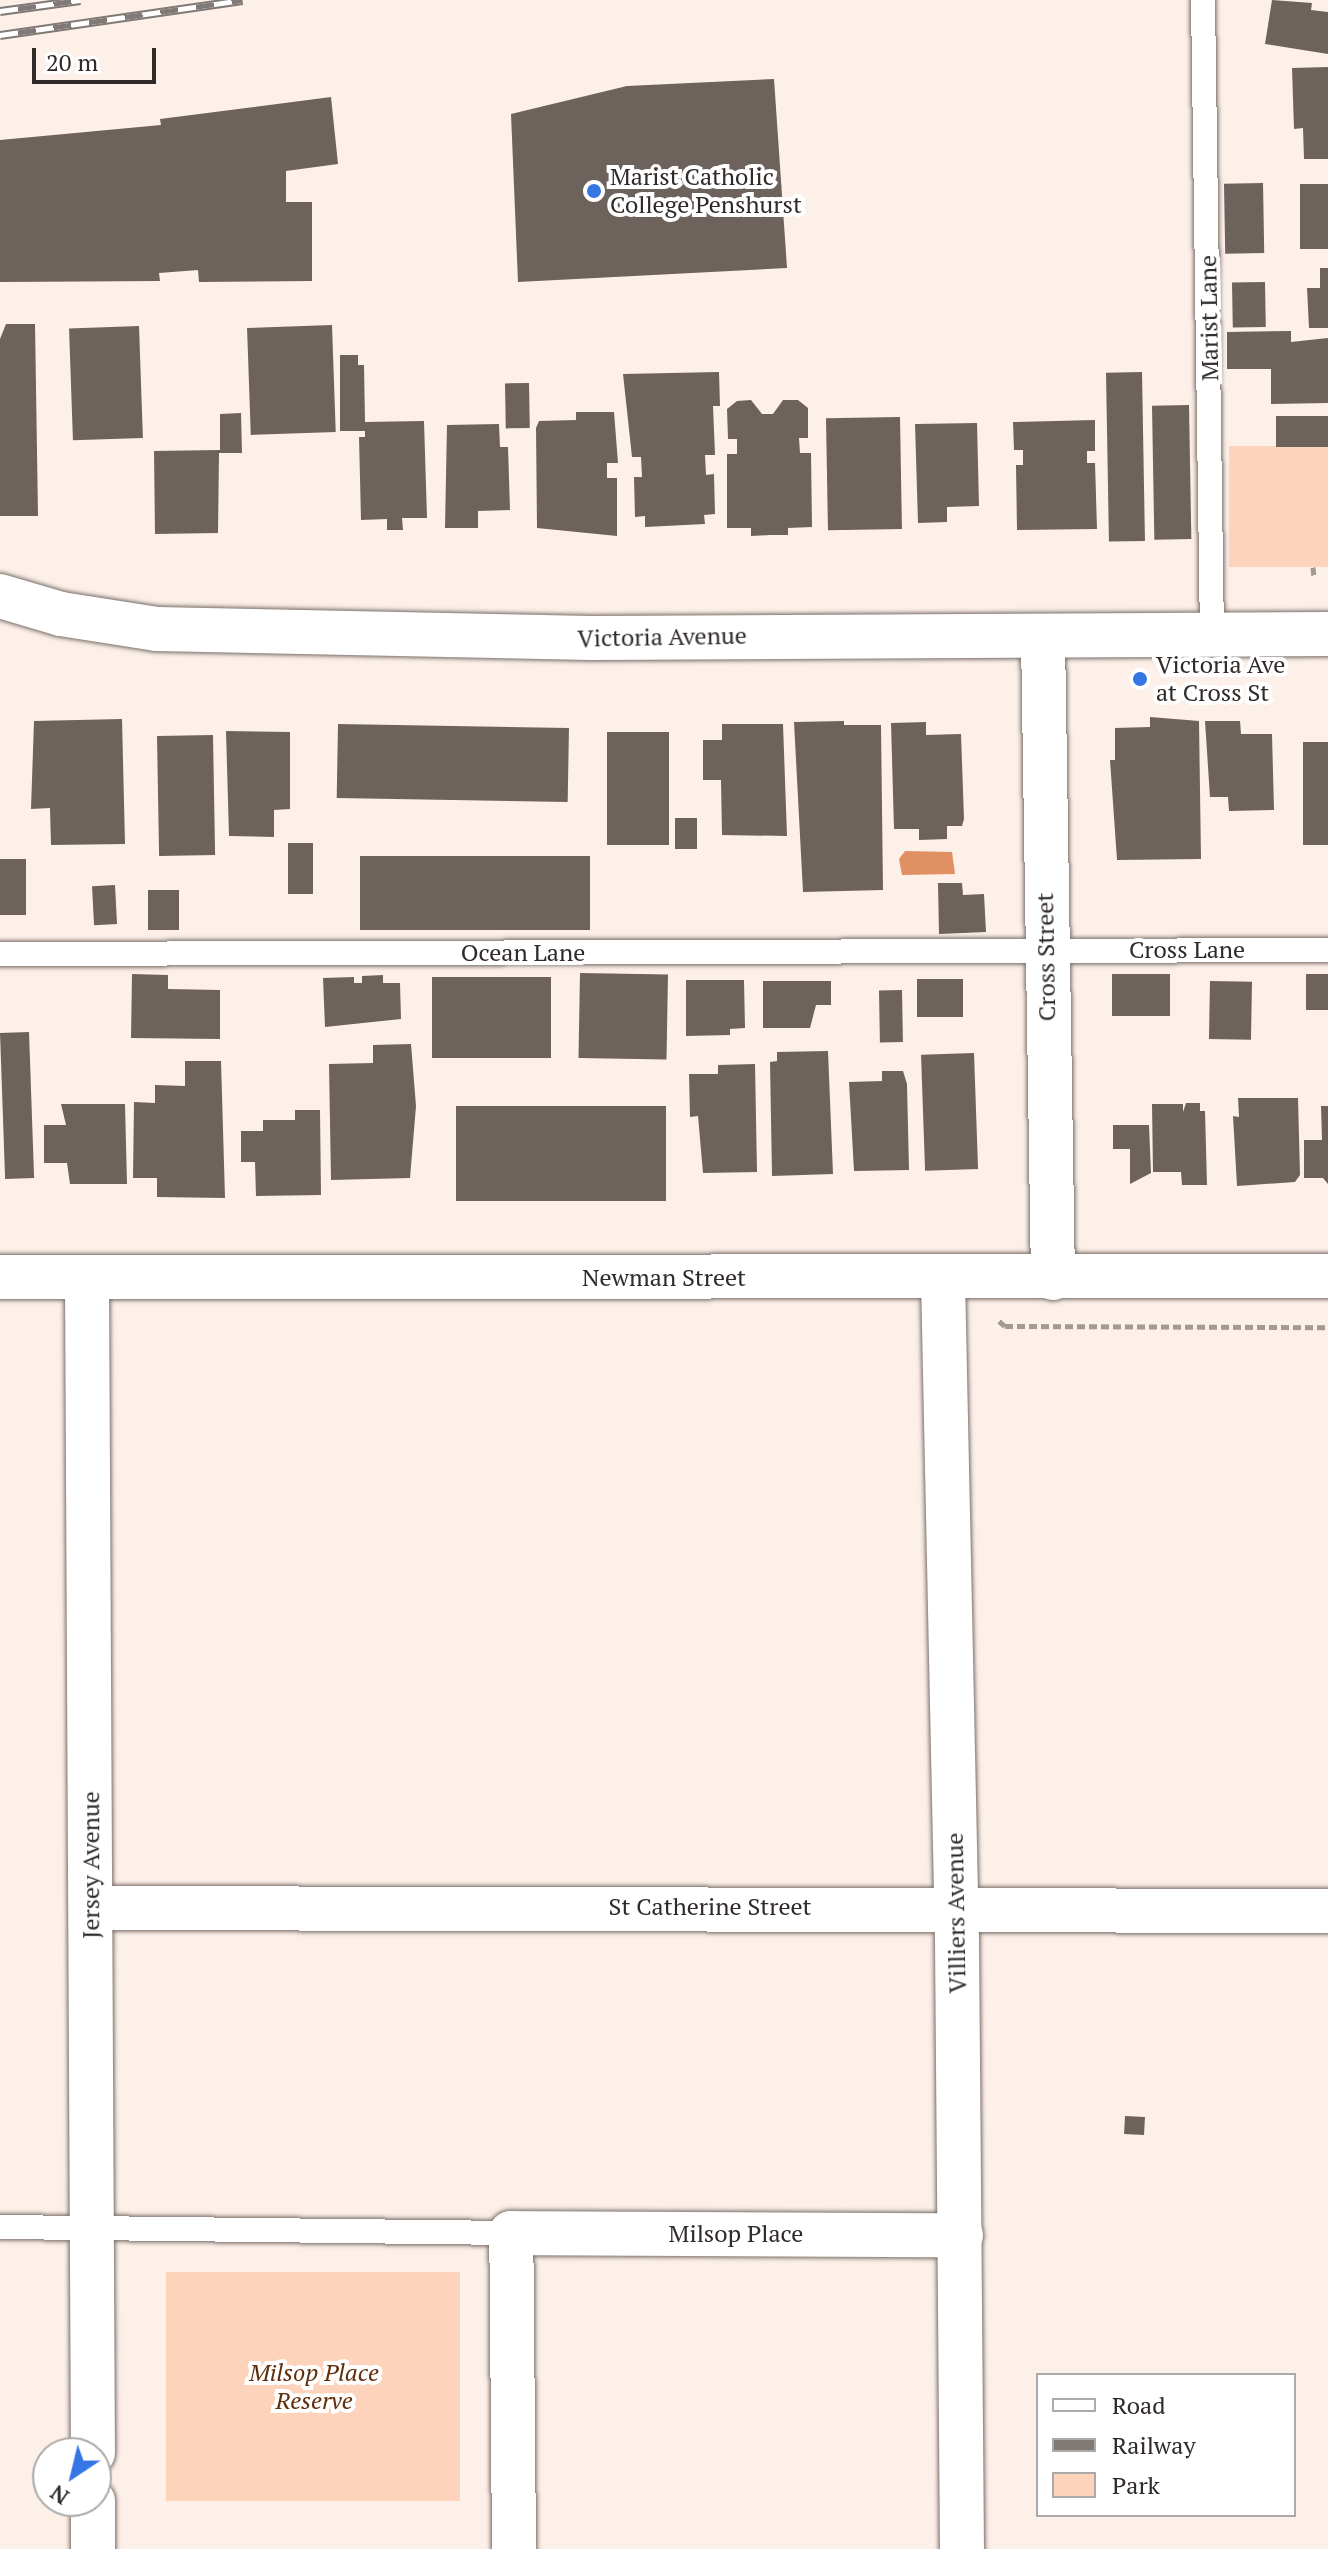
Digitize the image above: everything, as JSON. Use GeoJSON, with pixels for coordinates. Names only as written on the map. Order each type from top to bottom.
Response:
{"type":"FeatureCollection","features":[{"type":"Feature","properties":{"kind":"street","name":"Victoria Avenue"},"geometry":{"type":"LineString","coordinates":[[0,596],[61,614],[157,629],[591,638],[1328,634]]}},
{"type":"Feature","properties":{"kind":"street","name":"Cross Street"},"geometry":{"type":"LineString","coordinates":[[1043,636],[1053,1278]]}},
{"type":"Feature","properties":{"kind":"street","name":"Newman Street"},"geometry":{"type":"LineString","coordinates":[[0,1277],[1328,1276]]}},
{"type":"Feature","properties":{"kind":"street","name":"Jersey Avenue"},"geometry":{"type":"LineString","coordinates":[[87,1277],[93,2437]]}},
{"type":"Feature","properties":{"kind":"street","name":"Villiers Avenue"},"geometry":{"type":"LineString","coordinates":[[943,1278],[957,1907],[962,2549]]}},
{"type":"Feature","properties":{"kind":"street","name":"St Catherine Street"},"geometry":{"type":"LineString","coordinates":[[91,1908],[957,1907],[1328,1911]]}},
{"type":"Feature","properties":{"kind":"street","name":"Milsop Place"},"geometry":{"type":"LineString","coordinates":[[511,2233],[961,2235]]}},
{"type":"Feature","properties":{"kind":"street"},"geometry":{"type":"LineString","coordinates":[[511,2233],[514,2549]]}},
{"type":"Feature","properties":{"kind":"street"},"geometry":{"type":"LineString","coordinates":[[93,2517],[93,2549]]}},
{"type":"Feature","properties":{"kind":"lane","name":"Marist Lane"},"geometry":{"type":"LineString","coordinates":[[1203,0],[1212,636]]}},
{"type":"Feature","properties":{"kind":"lane","name":"Cross Lane"},"geometry":{"type":"LineString","coordinates":[[1046,952],[1328,950]]}},
{"type":"Feature","properties":{"kind":"lane","name":"Ocean Lane"},"geometry":{"type":"LineString","coordinates":[[0,954],[1046,952]]}},
{"type":"Feature","properties":{"kind":"lane","name":"Milsop Place"},"geometry":{"type":"LineString","coordinates":[[0,2227],[511,2233]]}},
{"type":"Feature","properties":{"kind":"path"},"geometry":{"type":"LineString","coordinates":[[1313,567],[1314,578]]}},
{"type":"Feature","properties":{"kind":"path"},"geometry":{"type":"LineString","coordinates":[[994,1318],[1005,1326],[1328,1327]]}},
{"type":"Feature","properties":{"kind":"green space"},"geometry":{"type":"Polygon","coordinates":[[[1229,446],[1328,446],[1328,567],[1229,567],[1229,446]]]}},
{"type":"Feature","properties":{"kind":"green space","name":"Milsop Place Reserve"},"geometry":{"type":"Polygon","coordinates":[[[166,2272],[460,2272],[460,2501],[166,2501],[166,2272]]]}},
{"type":"Feature","properties":{"kind":"shaded area"},"geometry":{"type":"Polygon","coordinates":[[[905,851],[952,852],[955,874],[902,875],[899,859],[905,851]]]}},
{"type":"Feature","properties":{"kind":"building"},"geometry":{"type":"Polygon","coordinates":[[[1272,0],[1312,3],[1311,10],[1328,12],[1328,54],[1265,44],[1272,0]]]}},
{"type":"Feature","properties":{"kind":"building"},"geometry":{"type":"Polygon","coordinates":[[[1328,67],[1328,159],[1304,159],[1303,128],[1294,129],[1292,68],[1328,67]]]}},
{"type":"Feature","properties":{"kind":"building"},"geometry":{"type":"Polygon","coordinates":[[[774,79],[787,268],[518,282],[511,114],[627,86],[774,79]]]}},
{"type":"Feature","properties":{"kind":"building"},"geometry":{"type":"Polygon","coordinates":[[[331,97],[338,164],[286,171],[286,202],[312,202],[312,281],[199,282],[198,270],[159,273],[160,281],[0,282],[0,140],[161,125],[160,119],[331,97]]]}},
{"type":"Feature","properties":{"kind":"building"},"geometry":{"type":"Polygon","coordinates":[[[1263,183],[1264,253],[1225,254],[1224,184],[1263,183]]]}},
{"type":"Feature","properties":{"kind":"building"},"geometry":{"type":"Polygon","coordinates":[[[1300,184],[1328,184],[1328,249],[1300,249],[1300,184]]]}},
{"type":"Feature","properties":{"kind":"building"},"geometry":{"type":"Polygon","coordinates":[[[1320,268],[1328,268],[1328,328],[1309,328],[1307,288],[1320,288],[1320,268]]]}},
{"type":"Feature","properties":{"kind":"building"},"geometry":{"type":"Polygon","coordinates":[[[1265,282],[1266,327],[1233,328],[1232,283],[1265,282]]]}},
{"type":"Feature","properties":{"kind":"building"},"geometry":{"type":"Polygon","coordinates":[[[6,324],[35,324],[38,516],[0,516],[0,339],[6,324]]]}},
{"type":"Feature","properties":{"kind":"building"},"geometry":{"type":"Polygon","coordinates":[[[332,325],[336,432],[251,435],[247,328],[332,325]]]}},
{"type":"Feature","properties":{"kind":"building"},"geometry":{"type":"Polygon","coordinates":[[[139,326],[143,438],[73,440],[69,328],[139,326]]]}},
{"type":"Feature","properties":{"kind":"building"},"geometry":{"type":"Polygon","coordinates":[[[1291,331],[1291,342],[1328,338],[1328,403],[1271,404],[1271,369],[1227,369],[1227,332],[1291,331]]]}},
{"type":"Feature","properties":{"kind":"building"},"geometry":{"type":"Polygon","coordinates":[[[340,355],[358,355],[358,365],[364,365],[365,422],[424,421],[427,518],[402,518],[403,530],[387,530],[387,519],[361,520],[359,437],[365,437],[365,431],[340,431],[340,355]]]}},
{"type":"Feature","properties":{"kind":"building"},"geometry":{"type":"Polygon","coordinates":[[[719,372],[720,406],[713,406],[715,455],[705,455],[706,475],[714,474],[715,514],[704,515],[705,524],[645,527],[645,516],[635,517],[634,477],[642,477],[641,457],[632,457],[623,374],[719,372]]]}},
{"type":"Feature","properties":{"kind":"building"},"geometry":{"type":"Polygon","coordinates":[[[1142,372],[1145,541],[1109,542],[1106,373],[1142,372]]]}},
{"type":"Feature","properties":{"kind":"building"},"geometry":{"type":"Polygon","coordinates":[[[505,383],[529,383],[530,428],[506,428],[505,383]]]}},
{"type":"Feature","properties":{"kind":"building"},"geometry":{"type":"Polygon","coordinates":[[[751,400],[762,414],[773,414],[783,400],[798,400],[808,408],[808,438],[799,438],[800,453],[811,453],[812,527],[788,528],[788,535],[751,536],[751,528],[727,528],[727,454],[737,454],[737,439],[728,439],[727,409],[737,401],[751,400]]]}},
{"type":"Feature","properties":{"kind":"building"},"geometry":{"type":"Polygon","coordinates":[[[1189,405],[1191,539],[1154,540],[1152,406],[1189,405]]]}},
{"type":"Feature","properties":{"kind":"building"},"geometry":{"type":"Polygon","coordinates":[[[576,412],[614,412],[618,463],[607,463],[607,478],[617,478],[617,536],[537,528],[536,428],[539,421],[576,420],[576,412]]]}},
{"type":"Feature","properties":{"kind":"building"},"geometry":{"type":"Polygon","coordinates":[[[241,413],[242,453],[219,453],[218,533],[155,534],[154,451],[220,450],[220,414],[241,413]]]}},
{"type":"Feature","properties":{"kind":"building"},"geometry":{"type":"Polygon","coordinates":[[[1276,416],[1328,416],[1328,447],[1276,447],[1276,416]]]}},
{"type":"Feature","properties":{"kind":"building"},"geometry":{"type":"Polygon","coordinates":[[[900,417],[902,529],[828,530],[826,418],[900,417]]]}},
{"type":"Feature","properties":{"kind":"building"},"geometry":{"type":"Polygon","coordinates":[[[1095,420],[1095,451],[1087,451],[1087,463],[1095,463],[1097,529],[1017,530],[1016,465],[1023,465],[1023,450],[1014,450],[1013,422],[1095,420]]]}},
{"type":"Feature","properties":{"kind":"building"},"geometry":{"type":"Polygon","coordinates":[[[977,423],[979,506],[947,507],[947,522],[918,523],[915,424],[977,423]]]}},
{"type":"Feature","properties":{"kind":"building"},"geometry":{"type":"Polygon","coordinates":[[[499,424],[500,447],[508,447],[510,510],[478,511],[478,528],[445,528],[447,425],[499,424]]]}},
{"type":"Feature","properties":{"kind":"building"},"geometry":{"type":"Polygon","coordinates":[[[1150,717],[1199,721],[1201,859],[1117,860],[1110,760],[1115,760],[1115,728],[1150,727],[1150,717]]]}},
{"type":"Feature","properties":{"kind":"building"},"geometry":{"type":"Polygon","coordinates":[[[122,719],[125,844],[51,845],[50,808],[31,809],[34,721],[122,719]]]}},
{"type":"Feature","properties":{"kind":"building"},"geometry":{"type":"Polygon","coordinates":[[[844,721],[844,725],[881,725],[883,890],[803,892],[794,722],[844,721]]]}},
{"type":"Feature","properties":{"kind":"building"},"geometry":{"type":"Polygon","coordinates":[[[1205,721],[1240,721],[1241,734],[1272,734],[1274,810],[1229,811],[1228,797],[1210,797],[1205,721]]]}},
{"type":"Feature","properties":{"kind":"building"},"geometry":{"type":"Polygon","coordinates":[[[926,722],[926,735],[961,734],[964,819],[962,826],[947,826],[947,839],[919,840],[919,829],[894,829],[891,723],[926,722]]]}},
{"type":"Feature","properties":{"kind":"building"},"geometry":{"type":"Polygon","coordinates":[[[338,724],[569,728],[568,802],[337,798],[338,724]]]}},
{"type":"Feature","properties":{"kind":"building"},"geometry":{"type":"Polygon","coordinates":[[[722,724],[783,724],[787,836],[722,835],[721,780],[703,780],[703,740],[722,740],[722,724]]]}},
{"type":"Feature","properties":{"kind":"building"},"geometry":{"type":"Polygon","coordinates":[[[226,731],[290,732],[290,809],[274,810],[274,837],[229,836],[226,731]]]}},
{"type":"Feature","properties":{"kind":"building"},"geometry":{"type":"Polygon","coordinates":[[[607,732],[669,732],[669,845],[607,845],[607,732]]]}},
{"type":"Feature","properties":{"kind":"building"},"geometry":{"type":"Polygon","coordinates":[[[213,735],[215,855],[159,856],[157,736],[213,735]]]}},
{"type":"Feature","properties":{"kind":"building"},"geometry":{"type":"Polygon","coordinates":[[[1303,742],[1328,742],[1328,845],[1303,845],[1303,742]]]}},
{"type":"Feature","properties":{"kind":"building"},"geometry":{"type":"Polygon","coordinates":[[[675,818],[697,818],[697,849],[675,849],[675,818]]]}},
{"type":"Feature","properties":{"kind":"building"},"geometry":{"type":"Polygon","coordinates":[[[288,843],[313,843],[313,894],[288,894],[288,843]]]}},
{"type":"Feature","properties":{"kind":"building"},"geometry":{"type":"Polygon","coordinates":[[[360,856],[590,856],[590,930],[360,930],[360,856]]]}},
{"type":"Feature","properties":{"kind":"building"},"geometry":{"type":"Polygon","coordinates":[[[0,859],[26,859],[26,915],[0,915],[0,859]]]}},
{"type":"Feature","properties":{"kind":"building"},"geometry":{"type":"Polygon","coordinates":[[[938,883],[962,883],[963,895],[984,894],[986,932],[939,934],[938,883]]]}},
{"type":"Feature","properties":{"kind":"building"},"geometry":{"type":"Polygon","coordinates":[[[115,885],[117,924],[94,925],[92,886],[115,885]]]}},
{"type":"Feature","properties":{"kind":"building"},"geometry":{"type":"Polygon","coordinates":[[[148,890],[179,890],[179,930],[148,930],[148,890]]]}},
{"type":"Feature","properties":{"kind":"building"},"geometry":{"type":"Polygon","coordinates":[[[580,973],[668,975],[667,1060],[579,1058],[580,973]]]}},
{"type":"Feature","properties":{"kind":"building"},"geometry":{"type":"Polygon","coordinates":[[[132,974],[168,975],[168,989],[220,990],[220,1039],[131,1038],[132,974]]]}},
{"type":"Feature","properties":{"kind":"building"},"geometry":{"type":"Polygon","coordinates":[[[1112,974],[1170,974],[1170,1016],[1112,1016],[1112,974]]]}},
{"type":"Feature","properties":{"kind":"building"},"geometry":{"type":"Polygon","coordinates":[[[1306,974],[1328,974],[1328,1010],[1306,1010],[1306,974]]]}},
{"type":"Feature","properties":{"kind":"building"},"geometry":{"type":"Polygon","coordinates":[[[383,975],[383,983],[400,983],[401,1019],[325,1027],[323,978],[354,977],[354,983],[362,983],[362,976],[383,975]]]}},
{"type":"Feature","properties":{"kind":"building"},"geometry":{"type":"Polygon","coordinates":[[[432,977],[551,977],[551,1058],[432,1058],[432,977]]]}},
{"type":"Feature","properties":{"kind":"building"},"geometry":{"type":"Polygon","coordinates":[[[917,979],[963,979],[963,1017],[917,1017],[917,979]]]}},
{"type":"Feature","properties":{"kind":"building"},"geometry":{"type":"Polygon","coordinates":[[[686,980],[744,980],[745,1028],[730,1029],[730,1035],[686,1036],[686,980]]]}},
{"type":"Feature","properties":{"kind":"building"},"geometry":{"type":"Polygon","coordinates":[[[763,981],[831,981],[831,1005],[816,1005],[810,1028],[763,1028],[763,981]]]}},
{"type":"Feature","properties":{"kind":"building"},"geometry":{"type":"Polygon","coordinates":[[[1210,981],[1252,982],[1251,1040],[1209,1039],[1210,981]]]}},
{"type":"Feature","properties":{"kind":"building"},"geometry":{"type":"Polygon","coordinates":[[[879,990],[902,990],[903,1042],[880,1042],[879,990]]]}},
{"type":"Feature","properties":{"kind":"building"},"geometry":{"type":"Polygon","coordinates":[[[29,1032],[34,1178],[5,1179],[0,1033],[29,1032]]]}},
{"type":"Feature","properties":{"kind":"building"},"geometry":{"type":"Polygon","coordinates":[[[411,1044],[416,1106],[410,1178],[331,1180],[329,1064],[373,1063],[373,1045],[411,1044]]]}},
{"type":"Feature","properties":{"kind":"building"},"geometry":{"type":"Polygon","coordinates":[[[828,1051],[833,1174],[772,1176],[770,1062],[777,1061],[777,1052],[828,1051]]]}},
{"type":"Feature","properties":{"kind":"building"},"geometry":{"type":"Polygon","coordinates":[[[974,1053],[978,1169],[925,1171],[921,1055],[974,1053]]]}},
{"type":"Feature","properties":{"kind":"building"},"geometry":{"type":"Polygon","coordinates":[[[185,1061],[221,1061],[225,1198],[157,1197],[157,1178],[133,1178],[134,1102],[155,1103],[155,1085],[185,1086],[185,1061]]]}},
{"type":"Feature","properties":{"kind":"building"},"geometry":{"type":"Polygon","coordinates":[[[755,1064],[757,1172],[703,1173],[698,1116],[690,1117],[689,1074],[718,1074],[718,1065],[755,1064]]]}},
{"type":"Feature","properties":{"kind":"building"},"geometry":{"type":"Polygon","coordinates":[[[882,1071],[903,1071],[907,1084],[909,1170],[854,1171],[849,1082],[882,1081],[882,1071]]]}},
{"type":"Feature","properties":{"kind":"building"},"geometry":{"type":"Polygon","coordinates":[[[1238,1098],[1298,1098],[1300,1175],[1295,1182],[1237,1186],[1233,1116],[1239,1117],[1238,1098]]]}},
{"type":"Feature","properties":{"kind":"building"},"geometry":{"type":"Polygon","coordinates":[[[1186,1103],[1200,1103],[1200,1111],[1205,1111],[1207,1185],[1182,1185],[1181,1172],[1153,1172],[1152,1104],[1183,1104],[1183,1112],[1186,1103]]]}},
{"type":"Feature","properties":{"kind":"building"},"geometry":{"type":"Polygon","coordinates":[[[61,1104],[125,1104],[127,1184],[70,1184],[67,1163],[44,1163],[44,1125],[66,1125],[61,1104]]]}},
{"type":"Feature","properties":{"kind":"building"},"geometry":{"type":"Polygon","coordinates":[[[456,1106],[666,1106],[666,1201],[456,1201],[456,1106]]]}},
{"type":"Feature","properties":{"kind":"building"},"geometry":{"type":"Polygon","coordinates":[[[1321,1106],[1328,1106],[1328,1184],[1323,1178],[1304,1178],[1304,1140],[1322,1140],[1321,1106]]]}},
{"type":"Feature","properties":{"kind":"building"},"geometry":{"type":"Polygon","coordinates":[[[295,1110],[320,1110],[321,1195],[256,1196],[255,1162],[241,1162],[241,1131],[263,1131],[263,1120],[295,1120],[295,1110]]]}},
{"type":"Feature","properties":{"kind":"building"},"geometry":{"type":"Polygon","coordinates":[[[1113,1125],[1149,1125],[1151,1173],[1130,1184],[1130,1149],[1113,1149],[1113,1125]]]}},
{"type":"Feature","properties":{"kind":"building"},"geometry":{"type":"Polygon","coordinates":[[[1125,2116],[1145,2117],[1144,2135],[1124,2134],[1125,2116]]]}},
{"type":"Feature","properties":{"kind":"railway"},"geometry":{"type":"LineString","coordinates":[[0,11],[80,0]]}},
{"type":"Feature","properties":{"kind":"railway"},"geometry":{"type":"LineString","coordinates":[[0,35],[242,0]]}},
{"type":"Feature","properties":{"kind":"place","name":"Marist Catholic College Penshurst"},"geometry":{"type":"Point","coordinates":[594,191]}},
{"type":"Feature","properties":{"kind":"place","name":"Victoria Ave at Cross St"},"geometry":{"type":"Point","coordinates":[1140,679]}}]}
